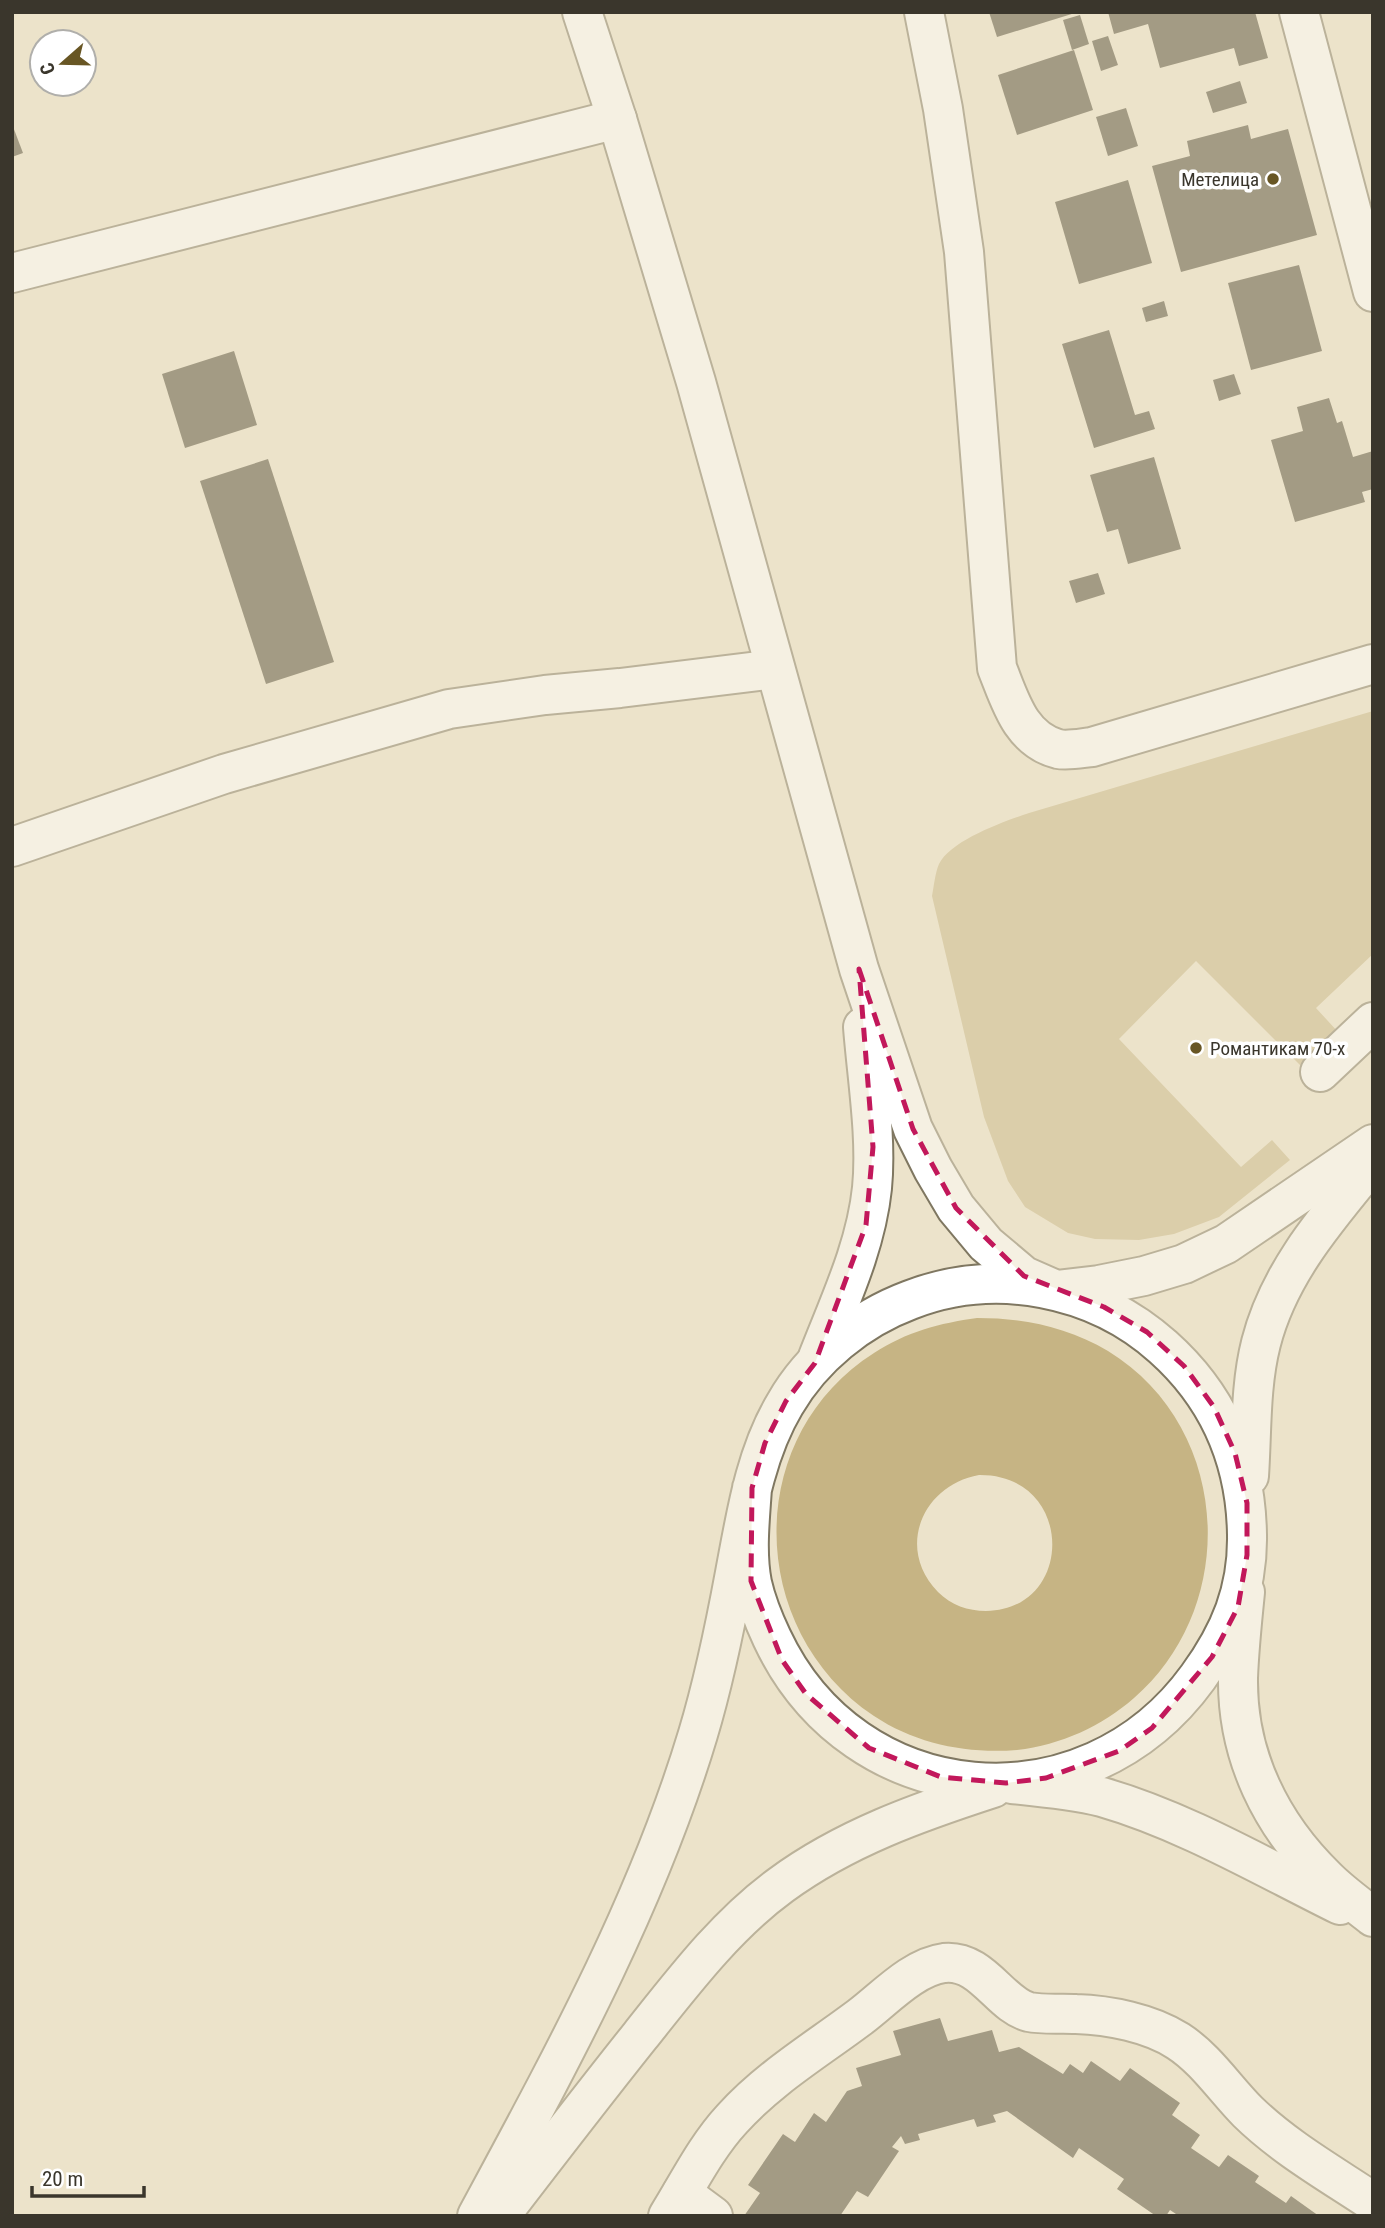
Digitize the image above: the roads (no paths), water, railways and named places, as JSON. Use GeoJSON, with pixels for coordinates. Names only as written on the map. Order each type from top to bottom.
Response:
{"type":"FeatureCollection","features":[{"type":"Feature","properties":{"kind":"main road"},"geometry":{"type":"LineString","coordinates":[[582,12],[696,382],[859,970],[913,1129],[956,1208],[986,1244],[1024,1276],[1104,1307],[1147,1332],[1184,1366],[1214,1407],[1235,1453],[1247,1503]]}},
{"type":"Feature","properties":{"kind":"main road"},"geometry":{"type":"LineString","coordinates":[[924,12],[943,110],[964,252],[997,668],[1015,714],[1033,737],[1059,749],[1092,747],[1373,664]]}},
{"type":"Feature","properties":{"kind":"main road"},"geometry":{"type":"LineString","coordinates":[[1299,12],[1373,292]]}},
{"type":"Feature","properties":{"kind":"main road"},"geometry":{"type":"LineString","coordinates":[[12,273],[617,119]]}},
{"type":"Feature","properties":{"kind":"main road"},"geometry":{"type":"LineString","coordinates":[[12,847],[224,774],[449,709],[545,695],[775,669]]}},
{"type":"Feature","properties":{"kind":"main road"},"geometry":{"type":"LineString","coordinates":[[815,1363],[849,1279],[866,1225],[873,1187],[873,1147],[859,970]]}},
{"type":"Feature","properties":{"kind":"main road"},"geometry":{"type":"LineString","coordinates":[[1320,1072],[1369,1033]]}},
{"type":"Feature","properties":{"kind":"main road"},"geometry":{"type":"LineString","coordinates":[[477,2216],[615,1951],[651,1868],[675,1806],[716,1673],[752,1488],[765,1443],[786,1401],[815,1363],[843,1338],[874,1317],[908,1300],[943,1289],[1018,1284],[1056,1290],[1110,1283],[1184,1264],[1226,1244],[1373,1144]]}},
{"type":"Feature","properties":{"kind":"main road"},"geometry":{"type":"LineString","coordinates":[[1373,1162],[1324,1222],[1290,1270],[1272,1305],[1260,1345],[1253,1392],[1247,1556],[1238,1679],[1244,1740],[1259,1788],[1290,1836],[1327,1879],[1373,1919]]}},
{"type":"Feature","properties":{"kind":"main road"},"geometry":{"type":"LineString","coordinates":[[752,1488],[748,1538],[751,1580],[765,1622],[782,1660],[806,1694],[835,1724],[869,1748],[906,1766],[941,1777],[1006,1783],[1100,1797],[1189,1830],[1373,1919]]}},
{"type":"Feature","properties":{"kind":"main road"},"geometry":{"type":"LineString","coordinates":[[500,2216],[676,1992],[745,1914],[781,1885],[863,1836],[907,1817],[1006,1783],[1046,1778],[1078,1769],[1119,1751],[1152,1728],[1184,1696],[1212,1657],[1238,1607],[1247,1556]]}},
{"type":"Feature","properties":{"kind":"main road"},"geometry":{"type":"LineString","coordinates":[[713,2216],[675,2205],[729,2121],[758,2092],[901,1984],[919,1972],[944,1963],[967,1967],[992,1983],[1011,2003],[1027,2012],[1080,2014],[1113,2019],[1144,2025],[1177,2040],[1200,2059],[1249,2113],[1293,2149],[1373,2202]]}},
{"type":"Feature","properties":{"kind":"place","name":"Метелица"},"geometry":{"type":"Point","coordinates":[1273,179]}},
{"type":"Feature","properties":{"kind":"place","name":"Романтикам 70-х"},"geometry":{"type":"Point","coordinates":[1196,1048]}}]}
